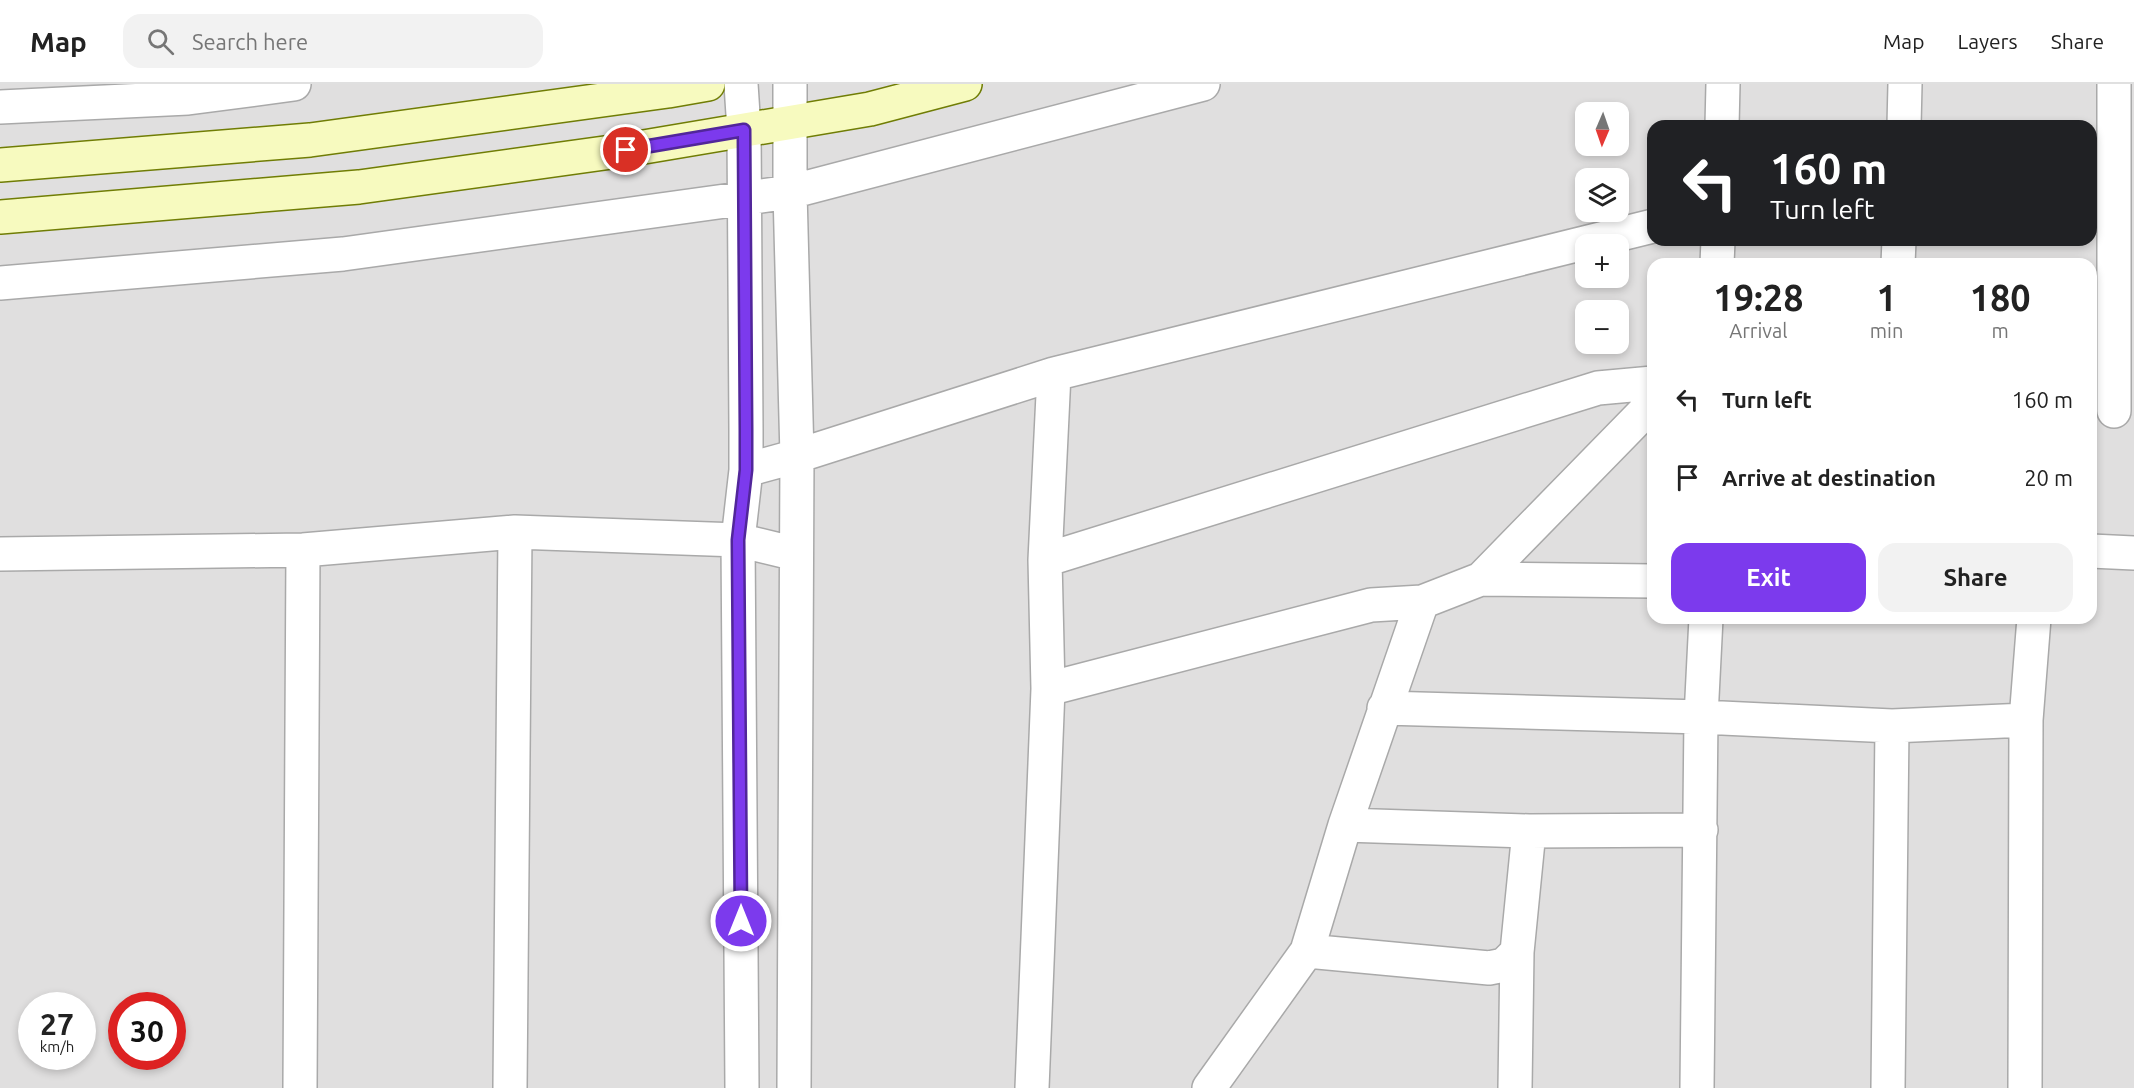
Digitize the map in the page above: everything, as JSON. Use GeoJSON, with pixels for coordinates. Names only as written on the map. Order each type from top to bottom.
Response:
{"type":"FeatureCollection","features":[{"type":"Feature","properties":{"kind":"street"},"geometry":{"type":"LineString","coordinates":[[0,108],[188,98],[294,84]]}},
{"type":"Feature","properties":{"kind":"street"},"geometry":{"type":"LineString","coordinates":[[0,165],[310,140],[708,84]]}},
{"type":"Feature","properties":{"kind":"street"},"geometry":{"type":"LineString","coordinates":[[741,84],[744,130],[746,470],[738,540],[742,1088]]}},
{"type":"Feature","properties":{"kind":"street"},"geometry":{"type":"LineString","coordinates":[[790,84],[790,192],[797,456],[795,1088]]}},
{"type":"Feature","properties":{"kind":"street"},"geometry":{"type":"LineString","coordinates":[[0,218],[359,186],[626,150],[870,109],[965,84]]}},
{"type":"Feature","properties":{"kind":"street"},"geometry":{"type":"LineString","coordinates":[[0,283],[343,254],[744,200],[790,192],[1203,84]]}},
{"type":"Feature","properties":{"kind":"street"},"geometry":{"type":"LineString","coordinates":[[1722,120],[1723,84]]}},
{"type":"Feature","properties":{"kind":"street"},"geometry":{"type":"LineString","coordinates":[[1904,120],[1905,84]]}},
{"type":"Feature","properties":{"kind":"street"},"geometry":{"type":"LineString","coordinates":[[2113,411],[2114,84]]}},
{"type":"Feature","properties":{"kind":"street"},"geometry":{"type":"LineString","coordinates":[[746,470],[797,456],[1054,374],[1647,227]]}},
{"type":"Feature","properties":{"kind":"street"},"geometry":{"type":"LineString","coordinates":[[1032,1088],[1048,689],[1045,560],[1054,374]]}},
{"type":"Feature","properties":{"kind":"street"},"geometry":{"type":"LineString","coordinates":[[1045,560],[1598,388],[1647,384]]}},
{"type":"Feature","properties":{"kind":"street"},"geometry":{"type":"LineString","coordinates":[[1481,579],[1647,409]]}},
{"type":"Feature","properties":{"kind":"street"},"geometry":{"type":"LineString","coordinates":[[0,554],[303,550],[515,532],[738,540],[796,554]]}},
{"type":"Feature","properties":{"kind":"street"},"geometry":{"type":"LineString","coordinates":[[510,1088],[515,532]]}},
{"type":"Feature","properties":{"kind":"street"},"geometry":{"type":"LineString","coordinates":[[300,1088],[303,550]]}},
{"type":"Feature","properties":{"kind":"street"},"geometry":{"type":"LineString","coordinates":[[2097,551],[2134,553]]}},
{"type":"Feature","properties":{"kind":"street"},"geometry":{"type":"LineString","coordinates":[[1048,689],[1371,605],[1422,602],[1481,579],[1647,581]]}},
{"type":"Feature","properties":{"kind":"street"},"geometry":{"type":"LineString","coordinates":[[1209,1088],[1307,951],[1345,825],[1422,602]]}},
{"type":"Feature","properties":{"kind":"street"},"geometry":{"type":"LineString","coordinates":[[1697,1088],[1701,717],[1706,624]]}},
{"type":"Feature","properties":{"kind":"street"},"geometry":{"type":"LineString","coordinates":[[2025,1088],[2026,720],[2034,624]]}},
{"type":"Feature","properties":{"kind":"street"},"geometry":{"type":"LineString","coordinates":[[1384,708],[1701,717],[1892,726],[2026,720]]}},
{"type":"Feature","properties":{"kind":"street"},"geometry":{"type":"LineString","coordinates":[[1888,1088],[1892,726]]}},
{"type":"Feature","properties":{"kind":"street"},"geometry":{"type":"LineString","coordinates":[[1345,825],[1528,831],[1701,830]]}},
{"type":"Feature","properties":{"kind":"street"},"geometry":{"type":"LineString","coordinates":[[1515,1088],[1517,952],[1528,831]]}},
{"type":"Feature","properties":{"kind":"street"},"geometry":{"type":"LineString","coordinates":[[1307,951],[1489,968],[1504,965],[1517,952]]}},
{"type":"Feature","properties":{"kind":"shaded area"},"geometry":{"type":"Polygon","coordinates":[[[0,84],[2134,84],[2134,1088],[0,1088],[0,84]]]}},
{"type":"Feature","properties":{"kind":"route"},"geometry":{"type":"LineString","coordinates":[[626,150],[744,130],[746,470],[738,540],[741,921]]}}]}
